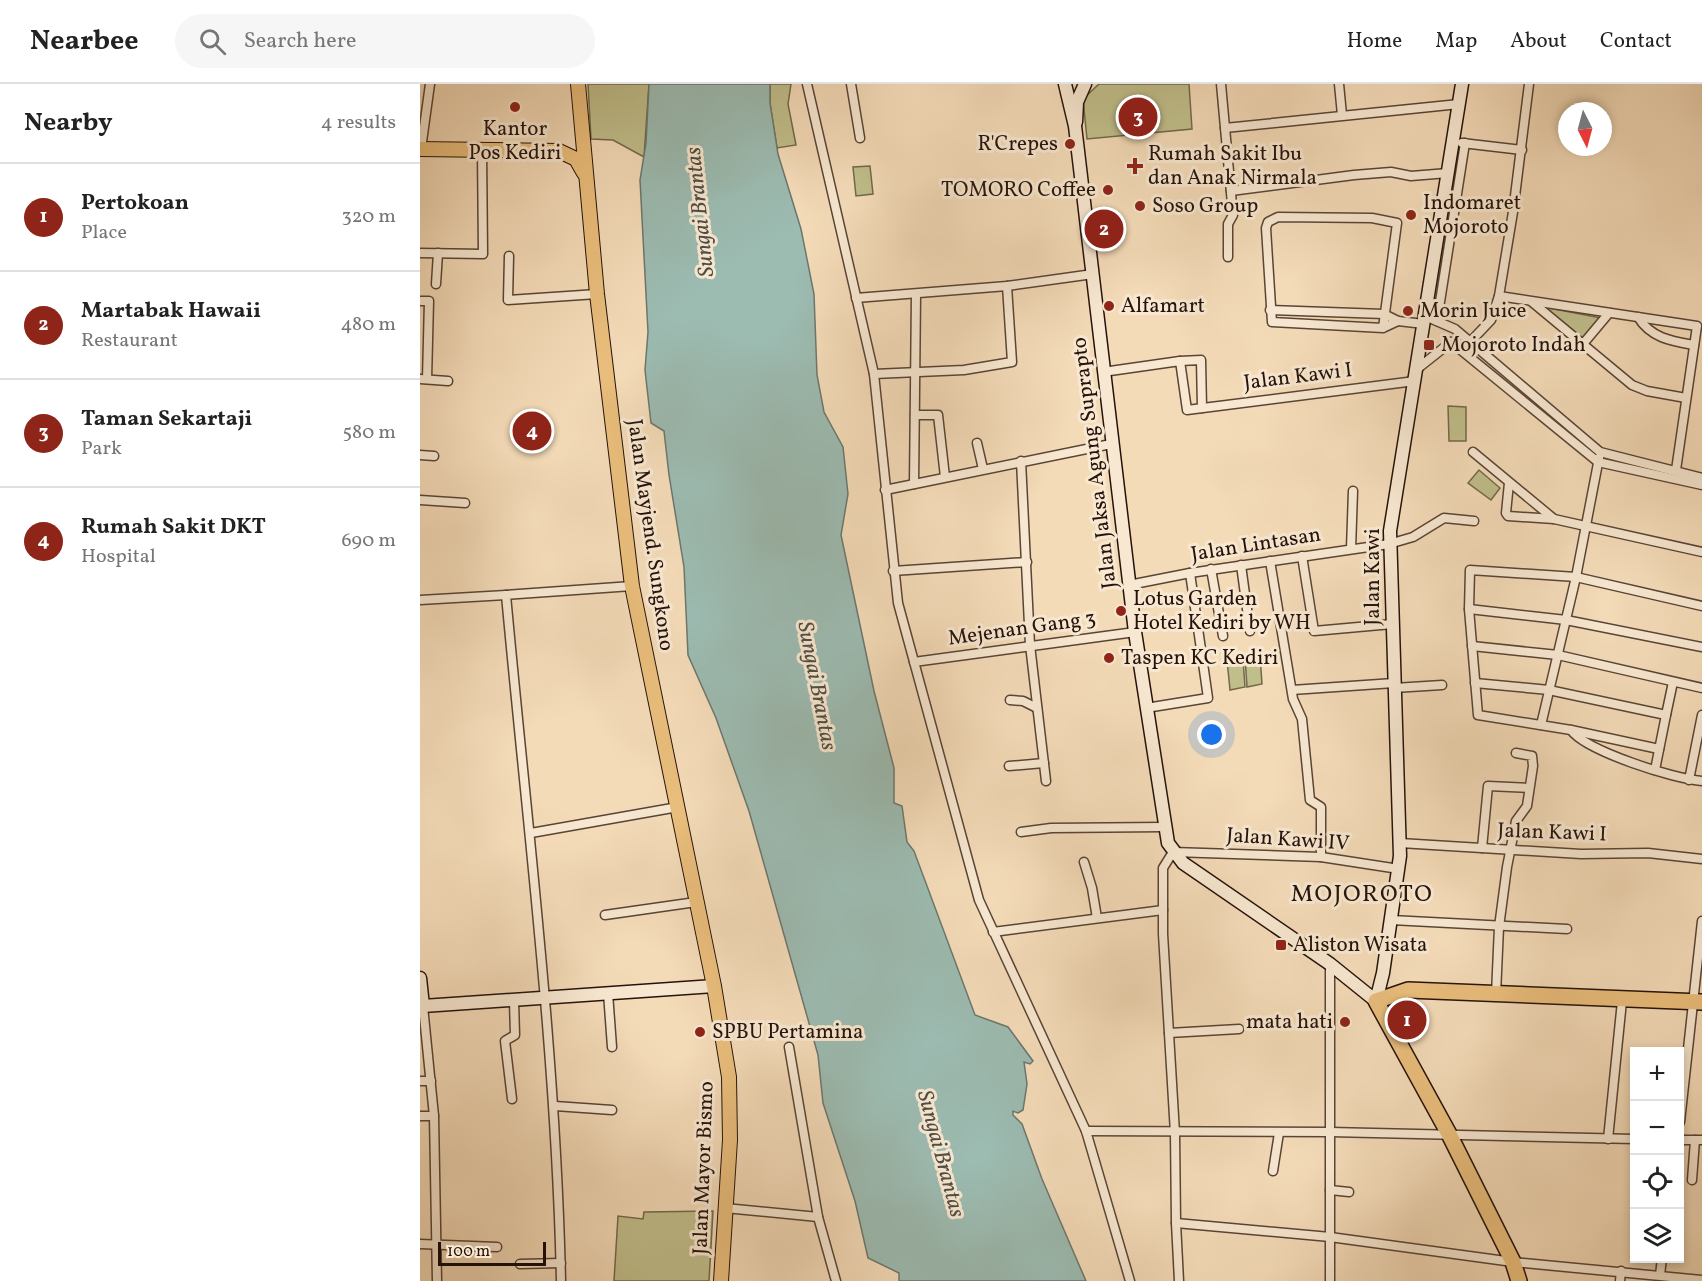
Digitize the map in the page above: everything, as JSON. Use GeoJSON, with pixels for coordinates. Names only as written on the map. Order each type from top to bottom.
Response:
{"type":"FeatureCollection","features":[{"type":"Feature","properties":{"kind":"highway"},"geometry":{"type":"LineString","coordinates":[[1519,1281],[1513,1262],[1449,1134],[1376,1001],[1408,990],[1622,1001],[1699,1002]]}},
{"type":"Feature","properties":{"kind":"main road","name":"Jalan Mayjend. Sungkono"},"geometry":{"type":"LineString","coordinates":[[578,84],[597,294],[632,586],[714,986]]}},
{"type":"Feature","properties":{"kind":"main road"},"geometry":{"type":"LineString","coordinates":[[1065,84],[1075,126]]}},
{"type":"Feature","properties":{"kind":"main road"},"geometry":{"type":"LineString","coordinates":[[1075,126],[1077,102],[1084,84]]}},
{"type":"Feature","properties":{"kind":"main road","name":"Jalan Kawi"},"geometry":{"type":"LineString","coordinates":[[1376,1001],[1399,869],[1400,843],[1389,544],[1416,375],[1429,320],[1448,174],[1459,143],[1462,84]]}},
{"type":"Feature","properties":{"kind":"main road","name":"Jalan Jaksa Agung Suprapto"},"geometry":{"type":"LineString","coordinates":[[1075,126],[1102,372],[1135,632],[1164,826],[1173,852]]}},
{"type":"Feature","properties":{"kind":"main road"},"geometry":{"type":"LineString","coordinates":[[559,152],[575,143],[583,129]]}},
{"type":"Feature","properties":{"kind":"main road"},"geometry":{"type":"LineString","coordinates":[[421,149],[559,152],[576,159],[586,178]]}},
{"type":"Feature","properties":{"kind":"main road"},"geometry":{"type":"LineString","coordinates":[[1173,852],[1183,863],[1330,964],[1376,1001]]}},
{"type":"Feature","properties":{"kind":"main road"},"geometry":{"type":"LineString","coordinates":[[420,978],[422,1006],[714,986]]}},
{"type":"Feature","properties":{"kind":"main road","name":"Jalan Mayor Bismo"},"geometry":{"type":"LineString","coordinates":[[714,986],[729,1077],[730,1140],[721,1281]]}},
{"type":"Feature","properties":{"kind":"street"},"geometry":{"type":"LineString","coordinates":[[421,149],[430,84]]}},
{"type":"Feature","properties":{"kind":"street"},"geometry":{"type":"LineString","coordinates":[[807,84],[860,297],[874,374],[898,603],[979,900],[1086,1131],[1130,1281]]}},
{"type":"Feature","properties":{"kind":"street"},"geometry":{"type":"LineString","coordinates":[[851,84],[860,138]]}},
{"type":"Feature","properties":{"kind":"street"},"geometry":{"type":"LineString","coordinates":[[1221,84],[1233,215],[1228,224],[1228,257]]}},
{"type":"Feature","properties":{"kind":"street"},"geometry":{"type":"LineString","coordinates":[[1339,84],[1342,115]]}},
{"type":"Feature","properties":{"kind":"street"},"geometry":{"type":"LineString","coordinates":[[1470,342],[1491,320],[1499,296],[1522,150],[1529,84]]}},
{"type":"Feature","properties":{"kind":"street"},"geometry":{"type":"LineString","coordinates":[[1225,128],[1460,104]]}},
{"type":"Feature","properties":{"kind":"street"},"geometry":{"type":"LineString","coordinates":[[1429,320],[1459,143],[1522,150]]}},
{"type":"Feature","properties":{"kind":"street"},"geometry":{"type":"LineString","coordinates":[[420,253],[479,255],[483,252],[482,150]]}},
{"type":"Feature","properties":{"kind":"street"},"geometry":{"type":"LineString","coordinates":[[1231,191],[1391,172],[1411,176],[1448,174]]}},
{"type":"Feature","properties":{"kind":"street"},"geometry":{"type":"LineString","coordinates":[[1383,328],[1397,223],[1346,217],[1278,217],[1268,222],[1272,322],[1383,328],[1398,321],[1429,320],[1455,329],[1600,452],[1702,478]]}},
{"type":"Feature","properties":{"kind":"street"},"geometry":{"type":"LineString","coordinates":[[436,284],[438,253]]}},
{"type":"Feature","properties":{"kind":"street"},"geometry":{"type":"LineString","coordinates":[[509,256],[508,300],[597,294]]}},
{"type":"Feature","properties":{"kind":"street"},"geometry":{"type":"LineString","coordinates":[[860,297],[1007,286],[1093,274]]}},
{"type":"Feature","properties":{"kind":"street"},"geometry":{"type":"LineString","coordinates":[[874,374],[964,370],[1012,363],[1007,286]]}},
{"type":"Feature","properties":{"kind":"street"},"geometry":{"type":"LineString","coordinates":[[914,484],[916,294]]}},
{"type":"Feature","properties":{"kind":"street"},"geometry":{"type":"LineString","coordinates":[[1499,296],[1694,325],[1696,328],[1694,345],[1676,470]]}},
{"type":"Feature","properties":{"kind":"street"},"geometry":{"type":"LineString","coordinates":[[420,301],[429,301],[423,379],[448,381]]}},
{"type":"Feature","properties":{"kind":"street"},"geometry":{"type":"LineString","coordinates":[[1532,302],[1632,385],[1647,391],[1686,398]]}},
{"type":"Feature","properties":{"kind":"street"},"geometry":{"type":"LineString","coordinates":[[1270,310],[1384,314],[1398,321]]}},
{"type":"Feature","properties":{"kind":"street"},"geometry":{"type":"LineString","coordinates":[[1583,344],[1609,313]]}},
{"type":"Feature","properties":{"kind":"street"},"geometry":{"type":"LineString","coordinates":[[1638,317],[1651,332],[1665,339],[1694,345]]}},
{"type":"Feature","properties":{"kind":"street"},"geometry":{"type":"LineString","coordinates":[[1416,375],[1449,342],[1598,462],[1702,485]]}},
{"type":"Feature","properties":{"kind":"street"},"geometry":{"type":"LineString","coordinates":[[1484,368],[1490,359]]}},
{"type":"Feature","properties":{"kind":"street"},"geometry":{"type":"LineString","coordinates":[[1102,372],[1201,360],[1202,408]]}},
{"type":"Feature","properties":{"kind":"street","name":"Jalan Kawi I"},"geometry":{"type":"LineString","coordinates":[[1180,361],[1186,410],[1416,375]]}},
{"type":"Feature","properties":{"kind":"street"},"geometry":{"type":"LineString","coordinates":[[915,415],[938,415],[945,477]]}},
{"type":"Feature","properties":{"kind":"street"},"geometry":{"type":"LineString","coordinates":[[977,443],[983,469]]}},
{"type":"Feature","properties":{"kind":"street"},"geometry":{"type":"LineString","coordinates":[[885,490],[1111,444]]}},
{"type":"Feature","properties":{"kind":"street"},"geometry":{"type":"LineString","coordinates":[[1473,452],[1554,519]]}},
{"type":"Feature","properties":{"kind":"street"},"geometry":{"type":"LineString","coordinates":[[1541,725],[1576,578],[1600,452]]}},
{"type":"Feature","properties":{"kind":"street"},"geometry":{"type":"LineString","coordinates":[[420,455],[434,456]]}},
{"type":"Feature","properties":{"kind":"street"},"geometry":{"type":"LineString","coordinates":[[1021,461],[1030,645],[1046,781]]}},
{"type":"Feature","properties":{"kind":"street"},"geometry":{"type":"LineString","coordinates":[[1509,483],[1506,513],[1508,516],[1554,519],[1702,552]]}},
{"type":"Feature","properties":{"kind":"street"},"geometry":{"type":"LineString","coordinates":[[1351,549],[1353,491]]}},
{"type":"Feature","properties":{"kind":"street"},"geometry":{"type":"LineString","coordinates":[[420,500],[465,503]]}},
{"type":"Feature","properties":{"kind":"street","name":"Jalan Lintasan"},"geometry":{"type":"LineString","coordinates":[[1129,585],[1190,573],[1389,544],[1413,537],[1444,518],[1474,521]]}},
{"type":"Feature","properties":{"kind":"street"},"geometry":{"type":"LineString","coordinates":[[1302,556],[1314,631],[1392,624]]}},
{"type":"Feature","properties":{"kind":"street"},"geometry":{"type":"LineString","coordinates":[[893,571],[1027,561]]}},
{"type":"Feature","properties":{"kind":"street"},"geometry":{"type":"LineString","coordinates":[[1270,561],[1294,703],[1302,719],[1310,800],[1321,807],[1321,857]]}},
{"type":"Feature","properties":{"kind":"street"},"geometry":{"type":"LineString","coordinates":[[1241,565],[1250,631]]}},
{"type":"Feature","properties":{"kind":"street"},"geometry":{"type":"LineString","coordinates":[[1659,750],[1571,730],[1478,715],[1469,609],[1471,569],[1576,578],[1702,606]]}},
{"type":"Feature","properties":{"kind":"street"},"geometry":{"type":"LineString","coordinates":[[1211,570],[1223,636]]}},
{"type":"Feature","properties":{"kind":"street"},"geometry":{"type":"LineString","coordinates":[[1146,708],[1208,698],[1190,573]]}},
{"type":"Feature","properties":{"kind":"street"},"geometry":{"type":"LineString","coordinates":[[420,600],[632,586]]}},
{"type":"Feature","properties":{"kind":"street"},"geometry":{"type":"LineString","coordinates":[[506,595],[547,997],[555,1106],[561,1281]]}},
{"type":"Feature","properties":{"kind":"street"},"geometry":{"type":"LineString","coordinates":[[1469,609],[1566,620],[1702,647]]}},
{"type":"Feature","properties":{"kind":"street","name":"Mejenan Gang 3"},"geometry":{"type":"LineString","coordinates":[[914,662],[1135,632]]}},
{"type":"Feature","properties":{"kind":"street"},"geometry":{"type":"LineString","coordinates":[[1472,646],[1558,655],[1702,688]]}},
{"type":"Feature","properties":{"kind":"street"},"geometry":{"type":"LineString","coordinates":[[1655,770],[1673,682]]}},
{"type":"Feature","properties":{"kind":"street"},"geometry":{"type":"LineString","coordinates":[[1475,683],[1549,690],[1666,715]]}},
{"type":"Feature","properties":{"kind":"street"},"geometry":{"type":"LineString","coordinates":[[1292,690],[1442,685]]}},
{"type":"Feature","properties":{"kind":"street"},"geometry":{"type":"LineString","coordinates":[[1010,700],[1023,701],[1037,708]]}},
{"type":"Feature","properties":{"kind":"street"},"geometry":{"type":"LineString","coordinates":[[1689,780],[1702,715]]}},
{"type":"Feature","properties":{"kind":"street"},"geometry":{"type":"LineString","coordinates":[[1571,730],[1581,740],[1655,770],[1689,780],[1702,781]]}},
{"type":"Feature","properties":{"kind":"street"},"geometry":{"type":"LineString","coordinates":[[1496,994],[1499,927],[1516,821],[1524,813],[1533,758],[1516,753]]}},
{"type":"Feature","properties":{"kind":"street"},"geometry":{"type":"LineString","coordinates":[[1009,766],[1044,763]]}},
{"type":"Feature","properties":{"kind":"street"},"geometry":{"type":"LineString","coordinates":[[1482,848],[1488,786],[1529,788]]}},
{"type":"Feature","properties":{"kind":"street"},"geometry":{"type":"LineString","coordinates":[[531,833],[678,807]]}},
{"type":"Feature","properties":{"kind":"street"},"geometry":{"type":"LineString","coordinates":[[1021,832],[1051,828],[1164,826]]}},
{"type":"Feature","properties":{"kind":"street","name":"Jalan Kawi I"},"geometry":{"type":"LineString","coordinates":[[1400,843],[1581,854],[1648,853],[1702,859]]}},
{"type":"Feature","properties":{"kind":"street"},"geometry":{"type":"LineString","coordinates":[[1173,852],[1164,868],[1162,910],[1175,1132],[1179,1281]]}},
{"type":"Feature","properties":{"kind":"street","name":"Jalan Kawi IV"},"geometry":{"type":"LineString","coordinates":[[1173,852],[1321,857],[1399,869]]}},
{"type":"Feature","properties":{"kind":"street"},"geometry":{"type":"LineString","coordinates":[[1084,862],[1092,888],[1097,918]]}},
{"type":"Feature","properties":{"kind":"street"},"geometry":{"type":"LineString","coordinates":[[605,915],[696,902]]}},
{"type":"Feature","properties":{"kind":"street"},"geometry":{"type":"LineString","coordinates":[[993,932],[1162,910]]}},
{"type":"Feature","properties":{"kind":"street"},"geometry":{"type":"LineString","coordinates":[[1391,920],[1567,929]]}},
{"type":"Feature","properties":{"kind":"street"},"geometry":{"type":"LineString","coordinates":[[1683,1101],[1699,1002],[1702,921]]}},
{"type":"Feature","properties":{"kind":"street"},"geometry":{"type":"LineString","coordinates":[[1330,964],[1330,1281]]}},
{"type":"Feature","properties":{"kind":"street"},"geometry":{"type":"LineString","coordinates":[[608,993],[612,1047]]}},
{"type":"Feature","properties":{"kind":"street"},"geometry":{"type":"LineString","coordinates":[[512,1099],[505,1041],[515,1035],[514,1000]]}},
{"type":"Feature","properties":{"kind":"street"},"geometry":{"type":"LineString","coordinates":[[1608,1139],[1622,1001]]}},
{"type":"Feature","properties":{"kind":"street"},"geometry":{"type":"LineString","coordinates":[[422,1006],[424,1049],[431,1081],[434,1116],[437,1281]]}},
{"type":"Feature","properties":{"kind":"street"},"geometry":{"type":"LineString","coordinates":[[1169,1033],[1239,1029]]}},
{"type":"Feature","properties":{"kind":"street"},"geometry":{"type":"LineString","coordinates":[[789,1047],[818,1217],[836,1281]]}},
{"type":"Feature","properties":{"kind":"street"},"geometry":{"type":"LineString","coordinates":[[420,1081],[431,1081]]}},
{"type":"Feature","properties":{"kind":"street"},"geometry":{"type":"LineString","coordinates":[[555,1106],[612,1110]]}},
{"type":"Feature","properties":{"kind":"street"},"geometry":{"type":"LineString","coordinates":[[420,1116],[434,1116]]}},
{"type":"Feature","properties":{"kind":"street"},"geometry":{"type":"LineString","coordinates":[[1086,1131],[1330,1132],[1630,1139]]}},
{"type":"Feature","properties":{"kind":"street"},"geometry":{"type":"LineString","coordinates":[[1273,1171],[1279,1133]]}},
{"type":"Feature","properties":{"kind":"street"},"geometry":{"type":"LineString","coordinates":[[1692,1180],[1698,1140]]}},
{"type":"Feature","properties":{"kind":"street"},"geometry":{"type":"LineString","coordinates":[[1330,1190],[1349,1192]]}},
{"type":"Feature","properties":{"kind":"street"},"geometry":{"type":"LineString","coordinates":[[725,1208],[818,1217]]}},
{"type":"Feature","properties":{"kind":"street"},"geometry":{"type":"LineString","coordinates":[[1176,1223],[1330,1237],[1513,1262],[1702,1280]]}},
{"type":"Feature","properties":{"kind":"street"},"geometry":{"type":"LineString","coordinates":[[420,1244],[497,1247]]}},
{"type":"Feature","properties":{"kind":"street"},"geometry":{"type":"LineString","coordinates":[[520,1264],[561,1263]]}},
{"type":"Feature","properties":{"kind":"street"},"geometry":{"type":"LineString","coordinates":[[1660,1275],[1661,1263]]}},
{"type":"Feature","properties":{"kind":"street"},"geometry":{"type":"LineString","coordinates":[[1620,1281],[1622,1271]]}},
{"type":"Feature","properties":{"kind":"shaded area"},"geometry":{"type":"Polygon","coordinates":[[[588,84],[649,84],[644,157],[613,140],[591,139],[588,84]]]}},
{"type":"Feature","properties":{"kind":"shaded area"},"geometry":{"type":"Polygon","coordinates":[[[770,84],[791,84],[788,104],[796,145],[777,148],[770,103],[770,84]]]}},
{"type":"Feature","properties":{"kind":"shaded area"},"geometry":{"type":"Polygon","coordinates":[[[1099,84],[1189,84],[1192,129],[1087,139],[1083,99],[1099,84]]]}},
{"type":"Feature","properties":{"kind":"shaded area"},"geometry":{"type":"Polygon","coordinates":[[[870,166],[873,194],[856,196],[853,167],[870,166]]]}},
{"type":"Feature","properties":{"kind":"shaded area"},"geometry":{"type":"Polygon","coordinates":[[[1544,307],[1601,318],[1583,338],[1544,307]]]}},
{"type":"Feature","properties":{"kind":"shaded area"},"geometry":{"type":"Polygon","coordinates":[[[1448,406],[1466,407],[1466,441],[1449,441],[1448,406]]]}},
{"type":"Feature","properties":{"kind":"shaded area"},"geometry":{"type":"Polygon","coordinates":[[[1479,470],[1500,488],[1491,500],[1468,483],[1479,470]]]}},
{"type":"Feature","properties":{"kind":"shaded area"},"geometry":{"type":"Polygon","coordinates":[[[1260,656],[1262,684],[1247,687],[1245,657],[1260,656]]]}},
{"type":"Feature","properties":{"kind":"shaded area"},"geometry":{"type":"Polygon","coordinates":[[[1243,659],[1245,687],[1230,690],[1227,660],[1243,659]]]}},
{"type":"Feature","properties":{"kind":"shaded area"},"geometry":{"type":"Polygon","coordinates":[[[713,1211],[709,1281],[614,1281],[618,1216],[643,1219],[644,1212],[713,1211]]]}},
{"type":"Feature","properties":{"kind":"water","name":"Sungai Brantas"},"geometry":{"type":"Polygon","coordinates":[[[649,84],[770,84],[770,103],[778,154],[801,229],[814,294],[817,375],[824,412],[843,447],[848,494],[841,535],[874,691],[894,768],[894,803],[902,806],[907,842],[914,851],[975,1015],[1008,1027],[1033,1061],[1030,1064],[1024,1062],[1027,1084],[1023,1110],[1018,1113],[1013,1111],[1013,1115],[1022,1124],[1042,1179],[1086,1281],[899,1281],[899,1273],[868,1258],[855,1201],[823,1103],[818,1055],[749,811],[716,718],[688,655],[684,567],[664,431],[651,423],[645,370],[648,332],[640,180],[646,143],[649,84]]]}},
{"type":"Feature","properties":{"kind":"place","name":"Kantor Pos Kediri"},"geometry":{"type":"Point","coordinates":[515,107]}},
{"type":"Feature","properties":{"kind":"place","name":"Taman Sekartaji"},"geometry":{"type":"Point","coordinates":[1138,117]}},
{"type":"Feature","properties":{"kind":"place","name":"R'Crepes"},"geometry":{"type":"Point","coordinates":[1070,144]}},
{"type":"Feature","properties":{"kind":"place","name":"Rumah Sakit Ibu dan Anak Nirmala"},"geometry":{"type":"Point","coordinates":[1135,166]}},
{"type":"Feature","properties":{"kind":"place","name":"TOMORO Coffee"},"geometry":{"type":"Point","coordinates":[1108,190]}},
{"type":"Feature","properties":{"kind":"place","name":"Soso Group"},"geometry":{"type":"Point","coordinates":[1140,206]}},
{"type":"Feature","properties":{"kind":"place","name":"Indomaret Mojoroto"},"geometry":{"type":"Point","coordinates":[1411,215]}},
{"type":"Feature","properties":{"kind":"place","name":"Martabak Hawaii"},"geometry":{"type":"Point","coordinates":[1104,229]}},
{"type":"Feature","properties":{"kind":"place","name":"Alfamart"},"geometry":{"type":"Point","coordinates":[1109,306]}},
{"type":"Feature","properties":{"kind":"place","name":"Morin Juice"},"geometry":{"type":"Point","coordinates":[1408,311]}},
{"type":"Feature","properties":{"kind":"place","name":"Mojoroto Indah"},"geometry":{"type":"Point","coordinates":[1429,345]}},
{"type":"Feature","properties":{"kind":"place","name":"Rumah Sakit DKT"},"geometry":{"type":"Point","coordinates":[532,431]}},
{"type":"Feature","properties":{"kind":"place","name":"Lotus Garden Hotel Kediri by WH"},"geometry":{"type":"Point","coordinates":[1121,611]}},
{"type":"Feature","properties":{"kind":"place","name":"Taspen KC Kediri"},"geometry":{"type":"Point","coordinates":[1109,658]}},
{"type":"Feature","properties":{"kind":"place","name":"Aliston Wisata"},"geometry":{"type":"Point","coordinates":[1281,945]}},
{"type":"Feature","properties":{"kind":"place","name":"Pertokoan"},"geometry":{"type":"Point","coordinates":[1407,1020]}},
{"type":"Feature","properties":{"kind":"place","name":"mata hati"},"geometry":{"type":"Point","coordinates":[1345,1022]}},
{"type":"Feature","properties":{"kind":"place","name":"SPBU Pertamina"},"geometry":{"type":"Point","coordinates":[700,1032]}},
{"type":"Feature","properties":{"kind":"district","name":"MOJOROTO"},"geometry":{"type":"Point","coordinates":[1362,895]}}]}
